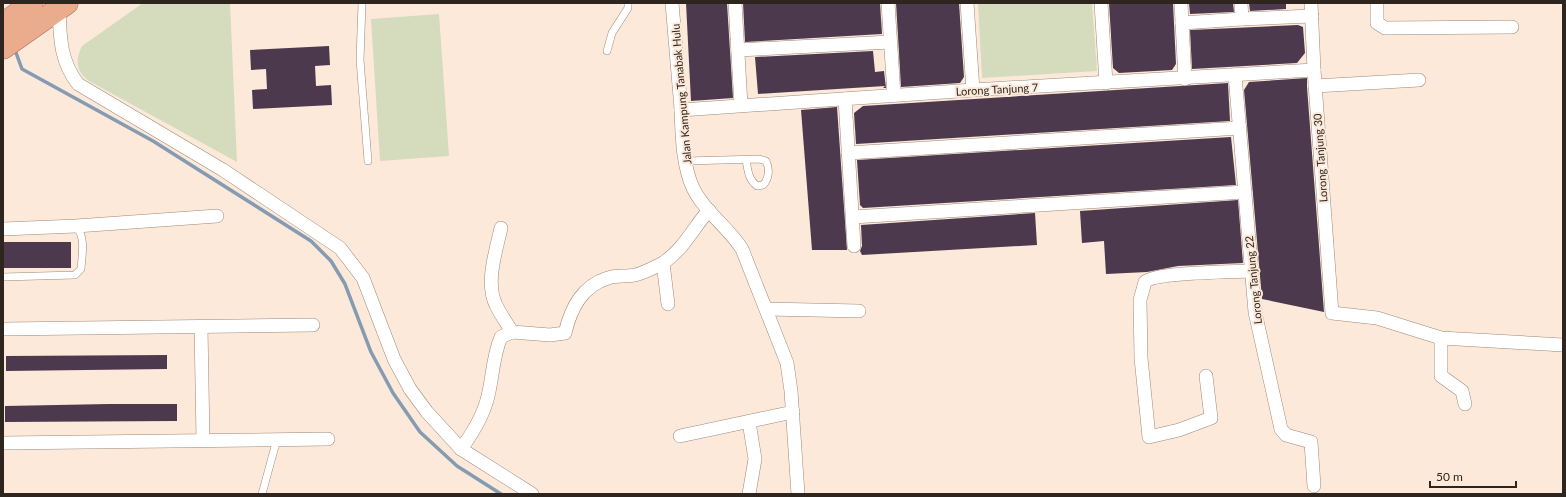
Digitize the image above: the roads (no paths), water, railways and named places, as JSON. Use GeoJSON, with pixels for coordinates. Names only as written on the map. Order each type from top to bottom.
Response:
{"type":"FeatureCollection","features":[{"type":"Feature","properties":{"kind":"highway"},"geometry":{"type":"LineString","coordinates":[[3,24],[46,8]]}},
{"type":"Feature","properties":{"kind":"highway"},"geometry":{"type":"LineString","coordinates":[[3,48],[46,8]]}},
{"type":"Feature","properties":{"kind":"street","name":"Jalan Kampung Tanabak Hulu"},"geometry":{"type":"LineString","coordinates":[[672,3],[686,161],[692,187],[704,205],[742,249],[767,309],[787,363],[793,412],[798,494]]}},
{"type":"Feature","properties":{"kind":"street"},"geometry":{"type":"LineString","coordinates":[[735,3],[741,106]]}},
{"type":"Feature","properties":{"kind":"street"},"geometry":{"type":"LineString","coordinates":[[888,3],[894,95]]}},
{"type":"Feature","properties":{"kind":"street"},"geometry":{"type":"LineString","coordinates":[[967,3],[973,90]]}},
{"type":"Feature","properties":{"kind":"street"},"geometry":{"type":"LineString","coordinates":[[1101,3],[1106,83]]}},
{"type":"Feature","properties":{"kind":"street"},"geometry":{"type":"LineString","coordinates":[[1181,3],[1185,79]]}},
{"type":"Feature","properties":{"kind":"street"},"geometry":{"type":"LineString","coordinates":[[1241,3],[1242,19]]}},
{"type":"Feature","properties":{"kind":"street"},"geometry":{"type":"LineString","coordinates":[[1377,3],[1377,22],[1385,28],[1512,27]]}},
{"type":"Feature","properties":{"kind":"street"},"geometry":{"type":"LineString","coordinates":[[46,8],[60,39],[63,58],[69,73],[78,84],[223,170],[340,248],[363,278],[385,339],[410,389],[427,412],[460,448],[532,494]]}},
{"type":"Feature","properties":{"kind":"street"},"geometry":{"type":"LineString","coordinates":[[1182,23],[1242,19],[1312,9]]}},
{"type":"Feature","properties":{"kind":"street","name":"Lorong Tanjung 30"},"geometry":{"type":"LineString","coordinates":[[1312,9],[1315,86],[1332,313],[1377,318],[1441,338]]}},
{"type":"Feature","properties":{"kind":"street"},"geometry":{"type":"LineString","coordinates":[[738,50],[890,42]]}},
{"type":"Feature","properties":{"kind":"street","name":"Lorong Tanjung 7"},"geometry":{"type":"LineString","coordinates":[[681,110],[973,90],[1185,79],[1314,70]]}},
{"type":"Feature","properties":{"kind":"street","name":"Lorong Tanjung 22"},"geometry":{"type":"LineString","coordinates":[[1235,75],[1254,310],[1281,429],[1286,435],[1310,442],[1314,486]]}},
{"type":"Feature","properties":{"kind":"street"},"geometry":{"type":"LineString","coordinates":[[1315,86],[1419,80]]}},
{"type":"Feature","properties":{"kind":"street"},"geometry":{"type":"LineString","coordinates":[[845,99],[854,246]]}},
{"type":"Feature","properties":{"kind":"street"},"geometry":{"type":"LineString","coordinates":[[848,153],[1240,128]]}},
{"type":"Feature","properties":{"kind":"street"},"geometry":{"type":"LineString","coordinates":[[852,217],[1245,192]]}},
{"type":"Feature","properties":{"kind":"street"},"geometry":{"type":"LineString","coordinates":[[460,448],[472,435],[486,401],[494,357],[500,337],[512,332],[550,335],[565,333],[576,301],[597,282],[609,278],[635,275],[663,263],[675,253],[709,210]]}},
{"type":"Feature","properties":{"kind":"street"},"geometry":{"type":"LineString","coordinates":[[3,229],[76,226],[217,216]]}},
{"type":"Feature","properties":{"kind":"street"},"geometry":{"type":"LineString","coordinates":[[502,228],[494,266],[492,290],[496,304],[512,332]]}},
{"type":"Feature","properties":{"kind":"street"},"geometry":{"type":"LineString","coordinates":[[663,263],[668,304]]}},
{"type":"Feature","properties":{"kind":"street"},"geometry":{"type":"LineString","coordinates":[[1206,376],[1211,418],[1179,430],[1149,437],[1141,358],[1141,297],[1145,282],[1153,277],[1251,271]]}},
{"type":"Feature","properties":{"kind":"street"},"geometry":{"type":"LineString","coordinates":[[767,309],[859,311]]}},
{"type":"Feature","properties":{"kind":"street"},"geometry":{"type":"LineString","coordinates":[[4,329],[313,325]]}},
{"type":"Feature","properties":{"kind":"street"},"geometry":{"type":"LineString","coordinates":[[202,327],[203,440]]}},
{"type":"Feature","properties":{"kind":"street"},"geometry":{"type":"LineString","coordinates":[[1465,404],[1462,390],[1440,376],[1441,338],[1563,345]]}},
{"type":"Feature","properties":{"kind":"street"},"geometry":{"type":"LineString","coordinates":[[680,436],[793,412]]}},
{"type":"Feature","properties":{"kind":"street"},"geometry":{"type":"LineString","coordinates":[[749,422],[756,459],[749,494]]}},
{"type":"Feature","properties":{"kind":"street"},"geometry":{"type":"LineString","coordinates":[[3,443],[328,439]]}},
{"type":"Feature","properties":{"kind":"lane"},"geometry":{"type":"LineString","coordinates":[[362,3],[360,60],[368,162]]}},
{"type":"Feature","properties":{"kind":"lane"},"geometry":{"type":"LineString","coordinates":[[607,51],[612,33],[628,8],[628,3]]}},
{"type":"Feature","properties":{"kind":"lane"},"geometry":{"type":"LineString","coordinates":[[686,161],[746,160]]}},
{"type":"Feature","properties":{"kind":"lane"},"geometry":{"type":"LineString","coordinates":[[3,277],[75,275],[81,269],[82,238],[81,232],[76,226]]}},
{"type":"Feature","properties":{"kind":"lane"},"geometry":{"type":"LineString","coordinates":[[262,494],[277,439]]}},
{"type":"Feature","properties":{"kind":"waterway"},"geometry":{"type":"LineString","coordinates":[[15,50],[22,69],[153,141],[311,241],[331,261],[345,284],[371,352],[393,393],[420,432],[457,466],[501,494]]}}]}
